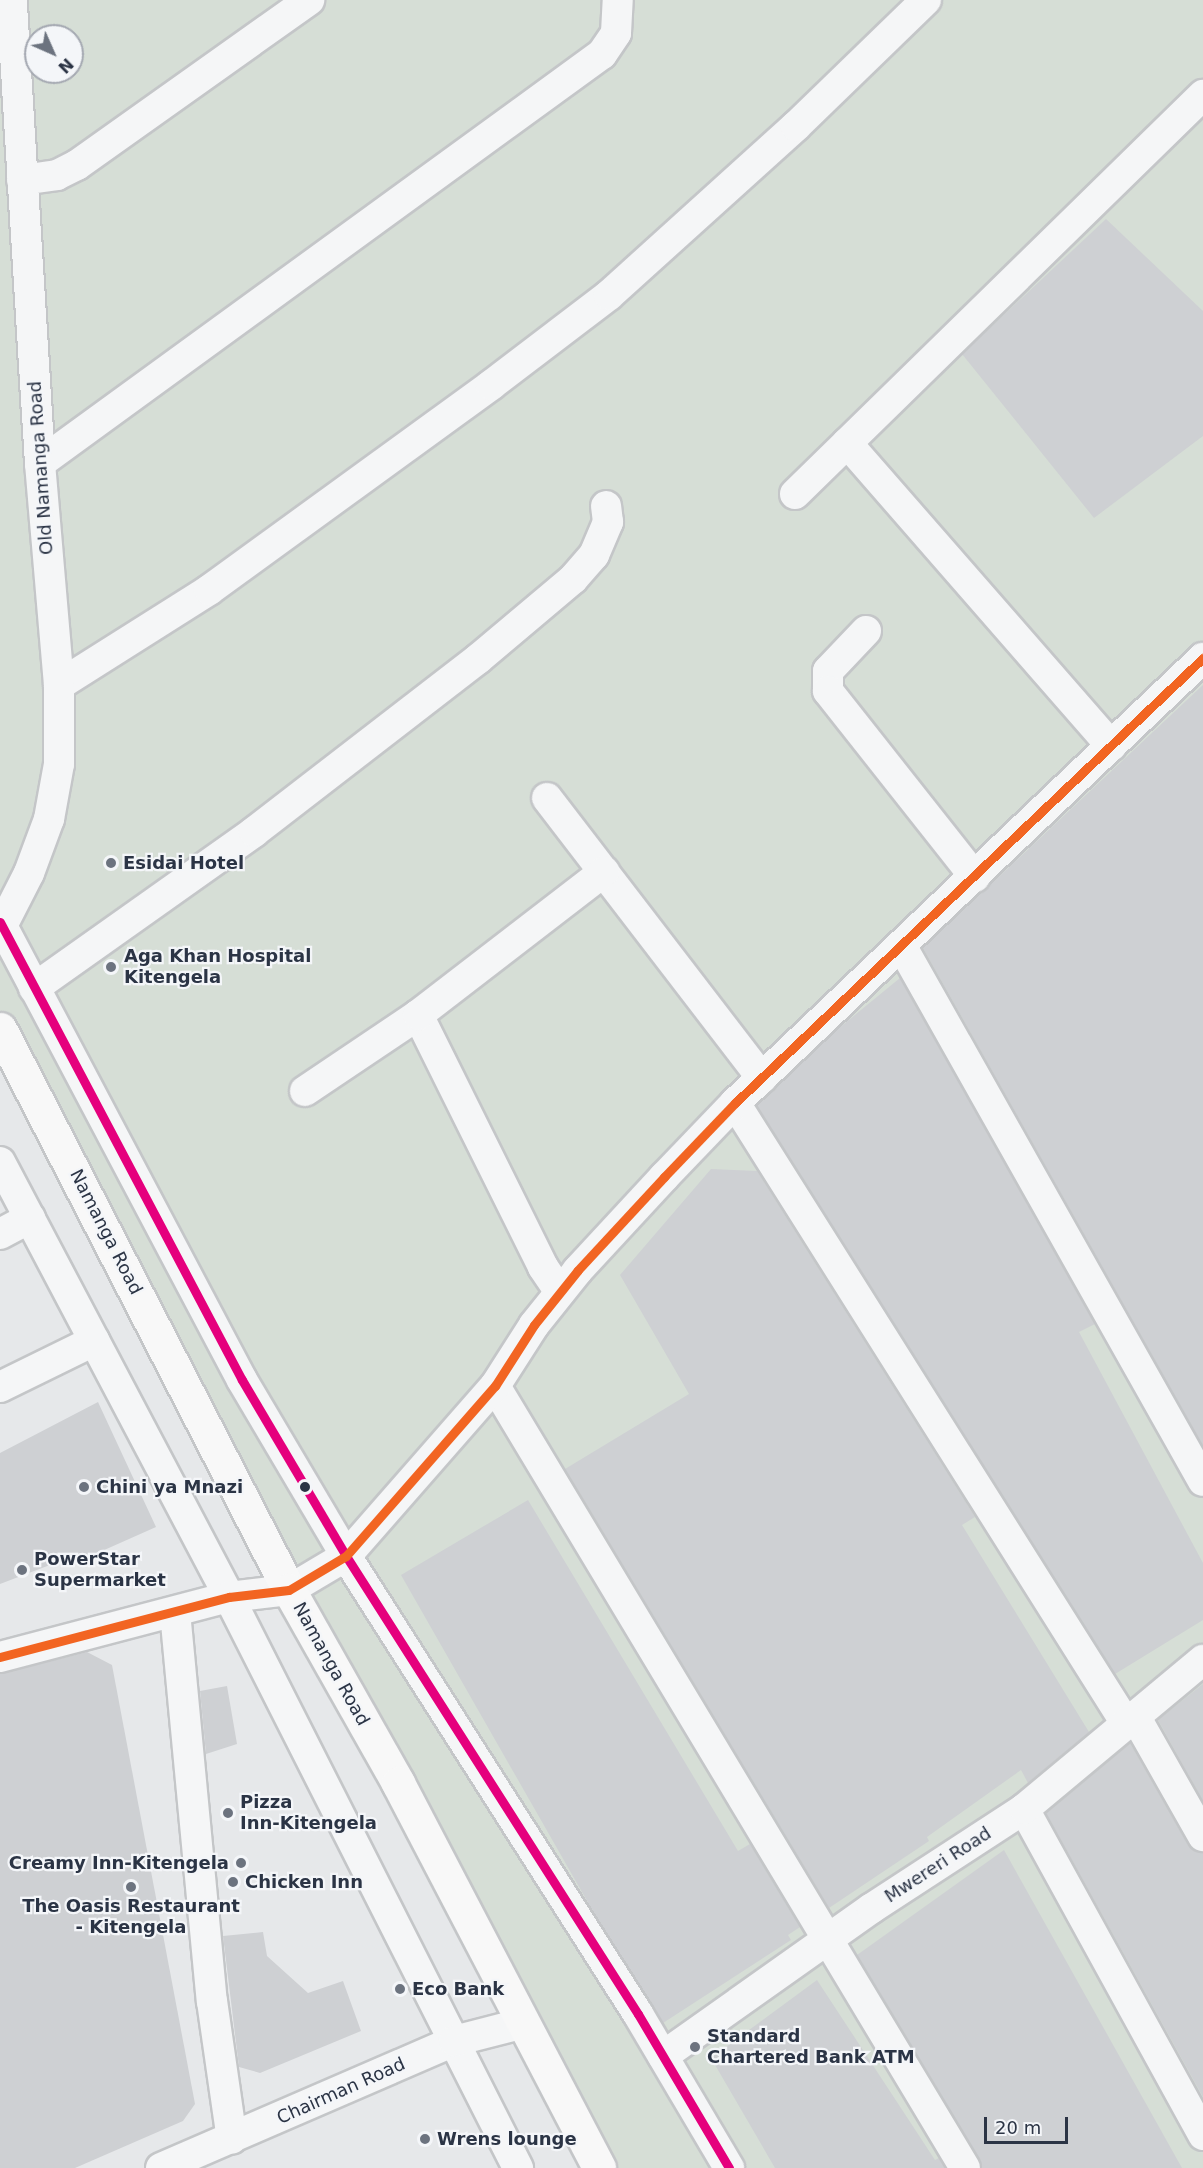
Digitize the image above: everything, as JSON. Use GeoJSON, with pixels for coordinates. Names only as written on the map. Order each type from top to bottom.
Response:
{"type":"FeatureCollection","features":[{"type":"Feature","properties":{"kind":"highway","name":"Namanga Road"},"geometry":{"type":"LineString","coordinates":[[0,1029],[289,1590],[398,1783],[599,2168]]}},
{"type":"Feature","properties":{"kind":"street","name":"Old Namanga Road"},"geometry":{"type":"LineString","coordinates":[[1,924],[29,873],[49,819],[59,764],[59,685],[40,463],[12,0]]}},
{"type":"Feature","properties":{"kind":"street"},"geometry":{"type":"LineString","coordinates":[[22,180],[57,175],[77,165],[309,0]]}},
{"type":"Feature","properties":{"kind":"street"},"geometry":{"type":"LineString","coordinates":[[40,463],[602,54],[616,33],[618,0]]}},
{"type":"Feature","properties":{"kind":"street"},"geometry":{"type":"LineString","coordinates":[[59,685],[209,590],[491,385],[609,295],[796,126],[926,0]]}},
{"type":"Feature","properties":{"kind":"street"},"geometry":{"type":"LineString","coordinates":[[795,494],[1203,96]]}},
{"type":"Feature","properties":{"kind":"street"},"geometry":{"type":"LineString","coordinates":[[847,443],[1111,747]]}},
{"type":"Feature","properties":{"kind":"street"},"geometry":{"type":"LineString","coordinates":[[34,988],[254,832],[478,659],[573,579],[594,555],[608,522],[606,506]]}},
{"type":"Feature","properties":{"kind":"street"},"geometry":{"type":"LineString","coordinates":[[866,630],[828,671],[828,691],[975,877]]}},
{"type":"Feature","properties":{"kind":"street"},"geometry":{"type":"LineString","coordinates":[[0,1657],[230,1597],[289,1590],[346,1556],[495,1386],[560,1292],[735,1103],[1203,658]]}},
{"type":"Feature","properties":{"kind":"street"},"geometry":{"type":"LineString","coordinates":[[547,798],[762,1078]]}},
{"type":"Feature","properties":{"kind":"street"},"geometry":{"type":"LineString","coordinates":[[306,1091],[418,1015],[604,872]]}},
{"type":"Feature","properties":{"kind":"street"},"geometry":{"type":"LineString","coordinates":[[1,924],[242,1380],[346,1556],[663,2056],[729,2168]]}},
{"type":"Feature","properties":{"kind":"street"},"geometry":{"type":"LineString","coordinates":[[901,945],[1203,1481]]}},
{"type":"Feature","properties":{"kind":"street"},"geometry":{"type":"LineString","coordinates":[[418,1015],[543,1267],[560,1292]]}},
{"type":"Feature","properties":{"kind":"street"},"geometry":{"type":"LineString","coordinates":[[735,1103],[1203,1836]]}},
{"type":"Feature","properties":{"kind":"street"},"geometry":{"type":"LineString","coordinates":[[0,1162],[230,1597],[518,2168]]}},
{"type":"Feature","properties":{"kind":"street"},"geometry":{"type":"LineString","coordinates":[[0,1234],[30,1218]]}},
{"type":"Feature","properties":{"kind":"street"},"geometry":{"type":"LineString","coordinates":[[0,1387],[94,1341]]}},
{"type":"Feature","properties":{"kind":"street"},"geometry":{"type":"LineString","coordinates":[[495,1386],[965,2168]]}},
{"type":"Feature","properties":{"kind":"street"},"geometry":{"type":"LineString","coordinates":[[174,1612],[212,2001],[232,2139]]}},
{"type":"Feature","properties":{"kind":"street","name":"Mwereri Road"},"geometry":{"type":"LineString","coordinates":[[663,2056],[828,1939],[1024,1809],[1203,1660]]}},
{"type":"Feature","properties":{"kind":"street"},"geometry":{"type":"LineString","coordinates":[[1024,1809],[1203,2135]]}},
{"type":"Feature","properties":{"kind":"street","name":"Chairman Road"},"geometry":{"type":"LineString","coordinates":[[161,2168],[454,2041],[524,2023]]}},
{"type":"Feature","properties":{"kind":"shaded area"},"geometry":{"type":"Polygon","coordinates":[[[0,0],[1203,0],[1203,2168],[599,2168],[0,1025],[0,0]]]}},
{"type":"Feature","properties":{"kind":"building"},"geometry":{"type":"Polygon","coordinates":[[[1106,219],[1203,311],[1203,436],[1094,518],[962,354],[1106,219]]]}},
{"type":"Feature","properties":{"kind":"building"},"geometry":{"type":"Polygon","coordinates":[[[1203,685],[1203,1446],[923,948],[1203,685]]]}},
{"type":"Feature","properties":{"kind":"building"},"geometry":{"type":"Polygon","coordinates":[[[900,978],[1095,1324],[1079,1332],[1203,1563],[1203,1620],[1115,1674],[757,1106],[839,1028],[900,978]]]}},
{"type":"Feature","properties":{"kind":"building"},"geometry":{"type":"Polygon","coordinates":[[[711,1169],[757,1171],[975,1517],[962,1525],[1089,1732],[1028,1783],[1021,1770],[927,1837],[929,1841],[829,1908],[565,1469],[689,1394],[620,1275],[711,1169]]]}},
{"type":"Feature","properties":{"kind":"building","name":"Chini ya Mnazi"},"geometry":{"type":"Polygon","coordinates":[[[98,1402],[156,1527],[66,1567],[63,1560],[0,1584],[0,1453],[98,1402]]]}},
{"type":"Feature","properties":{"kind":"building"},"geometry":{"type":"Polygon","coordinates":[[[528,1500],[738,1851],[750,1844],[800,1927],[788,1935],[791,1940],[663,2023],[590,1906],[401,1575],[528,1500]]]}},
{"type":"Feature","properties":{"kind":"building"},"geometry":{"type":"Polygon","coordinates":[[[87,1652],[112,1665],[195,2104],[183,2121],[75,2168],[0,2168],[0,1674],[87,1652]]]}},
{"type":"Feature","properties":{"kind":"building"},"geometry":{"type":"Polygon","coordinates":[[[1203,1684],[1203,1801],[1158,1720],[1203,1684]]]}},
{"type":"Feature","properties":{"kind":"building"},"geometry":{"type":"Polygon","coordinates":[[[227,1686],[237,1744],[206,1754],[200,1691],[227,1686]]]}},
{"type":"Feature","properties":{"kind":"building"},"geometry":{"type":"Polygon","coordinates":[[[1130,1743],[1188,1845],[1203,1853],[1203,2097],[1046,1813],[1130,1743]]]}},
{"type":"Feature","properties":{"kind":"building"},"geometry":{"type":"Polygon","coordinates":[[[1004,1850],[1182,2168],[982,2168],[857,1955],[1004,1850]]]}},
{"type":"Feature","properties":{"kind":"building"},"geometry":{"type":"Polygon","coordinates":[[[263,1932],[267,1956],[308,1993],[343,1981],[361,2031],[260,2073],[239,2067],[223,1936],[263,1932]]]}},
{"type":"Feature","properties":{"kind":"building"},"geometry":{"type":"Polygon","coordinates":[[[817,1980],[935,2160],[939,2158],[945,2168],[775,2168],[711,2058],[817,1980]]]}},
{"type":"Feature","properties":{"kind":"transit line"},"geometry":{"type":"LineString","coordinates":[[0,1657],[229,1597],[289,1590],[346,1556],[495,1386],[534,1325],[578,1270],[664,1177],[735,1103],[1203,658]]}},
{"type":"Feature","properties":{"kind":"transit line"},"geometry":{"type":"LineString","coordinates":[[0,922],[242,1380],[346,1556],[638,2014],[729,2168]]}},
{"type":"Feature","properties":{"kind":"place","name":"Esidai Hotel"},"geometry":{"type":"Point","coordinates":[111,863]}},
{"type":"Feature","properties":{"kind":"place","name":"Aga Khan Hospital Kitengela"},"geometry":{"type":"Point","coordinates":[111,967]}},
{"type":"Feature","properties":{"kind":"place","name":"Chini ya Mnazi"},"geometry":{"type":"Point","coordinates":[84,1487]}},
{"type":"Feature","properties":{"kind":"place","name":"PowerStar Supermarket"},"geometry":{"type":"Point","coordinates":[22,1570]}},
{"type":"Feature","properties":{"kind":"place","name":"Pizza Inn-Kitengela"},"geometry":{"type":"Point","coordinates":[228,1813]}},
{"type":"Feature","properties":{"kind":"place","name":"Creamy Inn-Kitengela"},"geometry":{"type":"Point","coordinates":[241,1863]}},
{"type":"Feature","properties":{"kind":"place","name":"Chicken Inn"},"geometry":{"type":"Point","coordinates":[233,1882]}},
{"type":"Feature","properties":{"kind":"place","name":"The Oasis Restaurant - Kitengela"},"geometry":{"type":"Point","coordinates":[131,1887]}},
{"type":"Feature","properties":{"kind":"place","name":"Eco Bank"},"geometry":{"type":"Point","coordinates":[400,1989]}},
{"type":"Feature","properties":{"kind":"place","name":"Standard Chartered Bank ATM"},"geometry":{"type":"Point","coordinates":[695,2047]}},
{"type":"Feature","properties":{"kind":"place","name":"Wrens lounge"},"geometry":{"type":"Point","coordinates":[425,2139]}}]}
